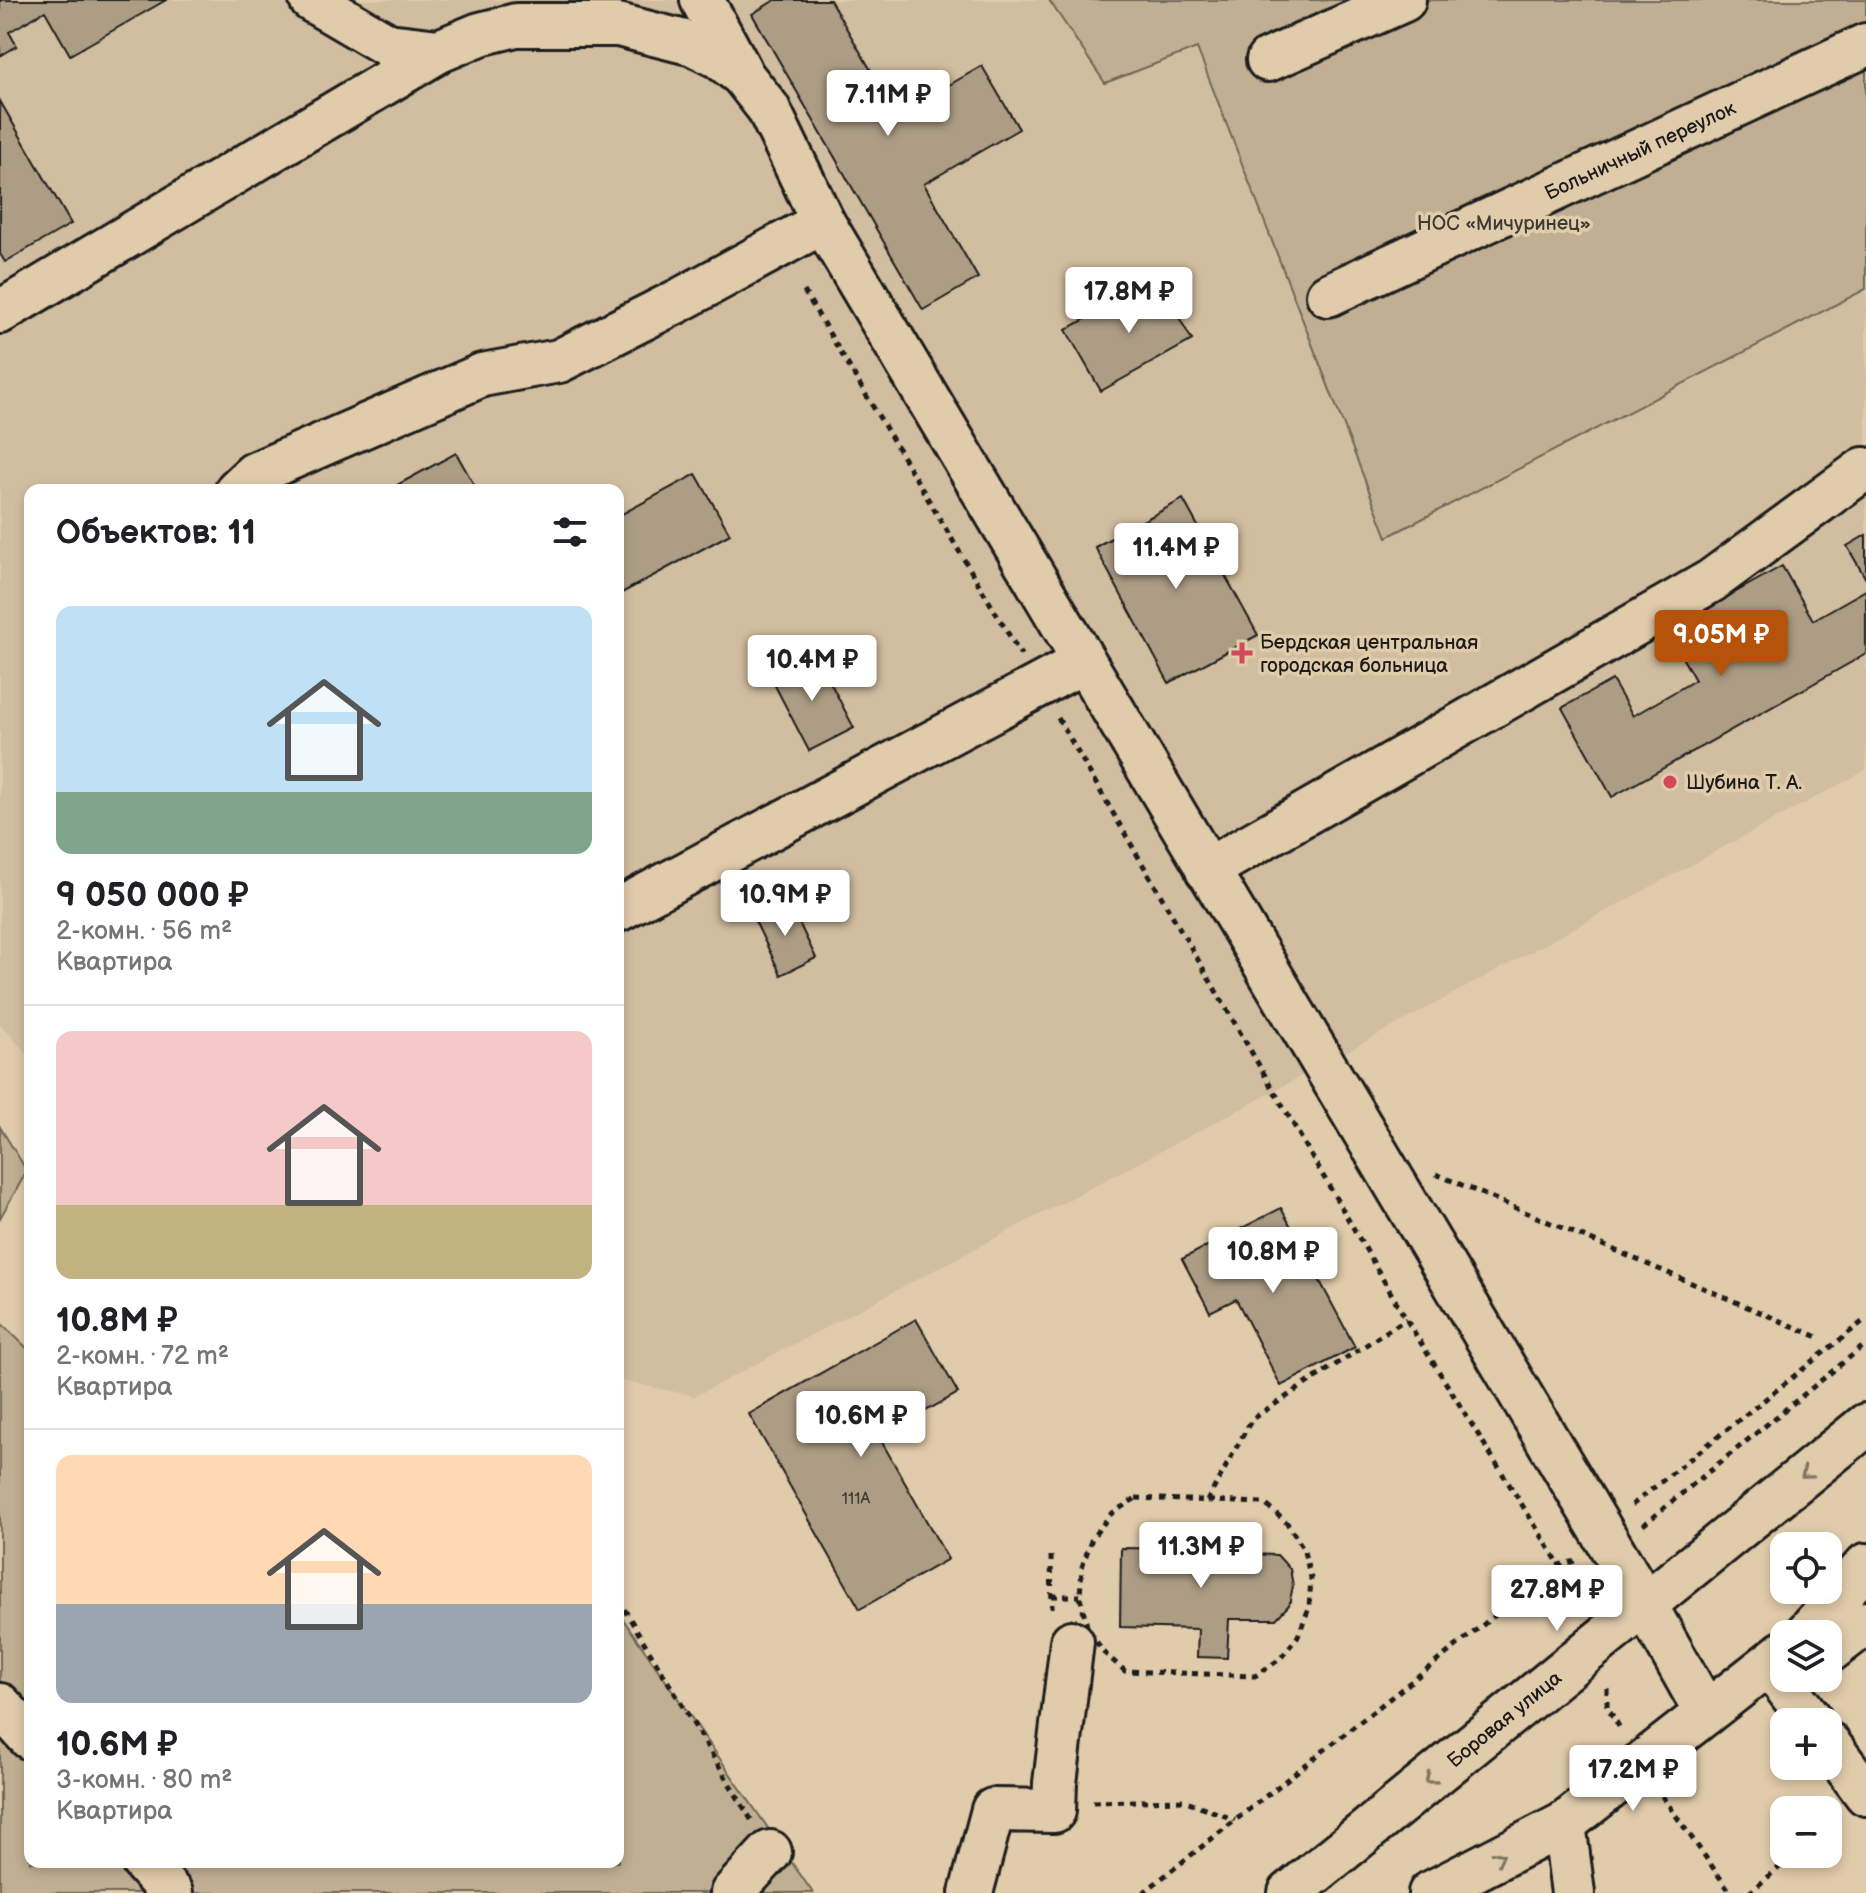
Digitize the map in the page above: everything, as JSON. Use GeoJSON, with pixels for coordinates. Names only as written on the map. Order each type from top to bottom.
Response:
{"type":"FeatureCollection","features":[{"type":"Feature","properties":{"kind":"street"},"geometry":{"type":"LineString","coordinates":[[311,0],[388,45],[439,51]]}},
{"type":"Feature","properties":{"kind":"street"},"geometry":{"type":"LineString","coordinates":[[702,0],[742,75],[768,108],[823,222],[1645,1604],[1706,1713]]}},
{"type":"Feature","properties":{"kind":"street"},"geometry":{"type":"LineString","coordinates":[[1268,60],[1404,0]]}},
{"type":"Feature","properties":{"kind":"street"},"geometry":{"type":"LineString","coordinates":[[0,312],[439,51],[480,34],[516,25],[618,25],[693,44],[719,57],[742,75]]}},
{"type":"Feature","properties":{"kind":"street","name":"Больничный переулок"},"geometry":{"type":"LineString","coordinates":[[1328,295],[1866,45]]}},
{"type":"Feature","properties":{"kind":"street"},"geometry":{"type":"LineString","coordinates":[[243,484],[254,474],[482,375],[559,361],[823,222]]}},
{"type":"Feature","properties":{"kind":"street"},"geometry":{"type":"LineString","coordinates":[[1207,870],[1711,581],[1865,464]]}},
{"type":"Feature","properties":{"kind":"street"},"geometry":{"type":"LineString","coordinates":[[624,907],[1083,662]]}},
{"type":"Feature","properties":{"kind":"street","name":"Боровая улица"},"geometry":{"type":"LineString","coordinates":[[1290,1893],[1866,1425]]}},
{"type":"Feature","properties":{"kind":"street"},"geometry":{"type":"LineString","coordinates":[[1818,1620],[1866,1565]]}},
{"type":"Feature","properties":{"kind":"street"},"geometry":{"type":"LineString","coordinates":[[1842,1641],[1866,1623]]}},
{"type":"Feature","properties":{"kind":"street"},"geometry":{"type":"LineString","coordinates":[[971,1893],[993,1810],[1054,1811],[1072,1642]]}},
{"type":"Feature","properties":{"kind":"street"},"geometry":{"type":"LineString","coordinates":[[1430,1893],[1564,1824],[1706,1713],[1770,1677]]}},
{"type":"Feature","properties":{"kind":"street"},"geometry":{"type":"LineString","coordinates":[[0,1705],[24,1731]]}},
{"type":"Feature","properties":{"kind":"street"},"geometry":{"type":"LineString","coordinates":[[1842,1762],[1866,1794]]}},
{"type":"Feature","properties":{"kind":"street"},"geometry":{"type":"LineString","coordinates":[[1564,1824],[1566,1888]]}},
{"type":"Feature","properties":{"kind":"street"},"geometry":{"type":"LineString","coordinates":[[732,1893],[770,1852]]}},
{"type":"Feature","properties":{"kind":"path"},"geometry":{"type":"LineString","coordinates":[[804,291],[1040,686],[1406,1319],[1605,1636]]}},
{"type":"Feature","properties":{"kind":"path"},"geometry":{"type":"LineString","coordinates":[[1430,1171],[1818,1337]]}},
{"type":"Feature","properties":{"kind":"path"},"geometry":{"type":"LineString","coordinates":[[1207,1501],[1252,1419],[1406,1319]]}},
{"type":"Feature","properties":{"kind":"path"},"geometry":{"type":"LineString","coordinates":[[1606,1540],[1866,1319]]}},
{"type":"Feature","properties":{"kind":"path"},"geometry":{"type":"LineString","coordinates":[[1143,1893],[1559,1565],[1606,1540],[1866,1344]]}},
{"type":"Feature","properties":{"kind":"path"},"geometry":{"type":"LineString","coordinates":[[1136,1498],[1264,1503],[1287,1523],[1303,1548],[1311,1578],[1309,1608],[1298,1636],[1280,1659],[1255,1676],[1125,1671],[1103,1652],[1087,1626],[1080,1596],[1082,1567],[1092,1538],[1111,1514],[1136,1498]]}},
{"type":"Feature","properties":{"kind":"path"},"geometry":{"type":"LineString","coordinates":[[1052,1596],[1080,1596]]}},
{"type":"Feature","properties":{"kind":"path"},"geometry":{"type":"LineString","coordinates":[[624,1609],[770,1852]]}},
{"type":"Feature","properties":{"kind":"path"},"geometry":{"type":"LineString","coordinates":[[1749,1893],[1778,1868]]}},
{"type":"Feature","properties":{"kind":"shaded area","name":"Бердская центральная городская больница"},"geometry":{"type":"Polygon","coordinates":[[[0,0],[1049,0],[1105,83],[1197,48],[1387,536],[1866,289],[1866,770],[1250,1104],[695,1396],[624,1381],[624,484],[24,484],[24,1050],[0,1024],[0,0]]]}},
{"type":"Feature","properties":{"kind":"green space","name":"НОС «Мичуринец»"},"geometry":{"type":"Polygon","coordinates":[[[1049,0],[1866,0],[1866,289],[1387,537],[1197,48],[1105,83],[1049,0]]]}},
{"type":"Feature","properties":{"kind":"green space"},"geometry":{"type":"Polygon","coordinates":[[[0,1127],[24,1166],[24,1176],[0,1218],[0,1127]]]}},
{"type":"Feature","properties":{"kind":"green space"},"geometry":{"type":"Polygon","coordinates":[[[0,1322],[24,1345],[24,1868],[624,1868],[624,1621],[813,1893],[0,1893],[0,1322]]]}},
{"type":"Feature","properties":{"kind":"building"},"geometry":{"type":"Polygon","coordinates":[[[0,0],[166,0],[70,55],[45,11],[9,32],[17,46],[0,56],[0,0]]]}},
{"type":"Feature","properties":{"kind":"building"},"geometry":{"type":"Polygon","coordinates":[[[775,0],[830,0],[897,115],[982,66],[1019,129],[924,184],[978,278],[923,310],[752,14],[775,0]]]}},
{"type":"Feature","properties":{"kind":"building"},"geometry":{"type":"Polygon","coordinates":[[[0,101],[71,224],[5,262],[0,254],[0,101]]]}},
{"type":"Feature","properties":{"kind":"building"},"geometry":{"type":"Polygon","coordinates":[[[1157,279],[1192,340],[1101,391],[1066,330],[1157,279]]]}},
{"type":"Feature","properties":{"kind":"building"},"geometry":{"type":"Polygon","coordinates":[[[456,453],[474,484],[399,484],[456,453]]]}},
{"type":"Feature","properties":{"kind":"building"},"geometry":{"type":"Polygon","coordinates":[[[696,474],[730,534],[624,592],[624,513],[696,474]]]}},
{"type":"Feature","properties":{"kind":"building"},"geometry":{"type":"Polygon","coordinates":[[[1183,499],[1258,635],[1169,683],[1095,547],[1183,499]]]}},
{"type":"Feature","properties":{"kind":"building"},"geometry":{"type":"Polygon","coordinates":[[[1866,535],[1866,579],[1847,546],[1866,535]]]}},
{"type":"Feature","properties":{"kind":"building"},"geometry":{"type":"Polygon","coordinates":[[[1782,566],[1813,620],[1866,590],[1866,654],[1612,797],[1562,708],[1612,680],[1633,716],[1695,680],[1667,631],[1782,566]]]}},
{"type":"Feature","properties":{"kind":"building"},"geometry":{"type":"Polygon","coordinates":[[[816,655],[854,728],[809,751],[771,678],[816,655]]]}},
{"type":"Feature","properties":{"kind":"building"},"geometry":{"type":"Polygon","coordinates":[[[789,902],[816,958],[781,975],[754,919],[789,902]]]}},
{"type":"Feature","properties":{"kind":"building"},"geometry":{"type":"Polygon","coordinates":[[[1281,1208],[1355,1347],[1281,1386],[1236,1299],[1210,1312],[1182,1259],[1281,1208]]]}},
{"type":"Feature","properties":{"kind":"building"},"geometry":{"type":"Polygon","coordinates":[[[916,1319],[958,1393],[879,1437],[948,1559],[860,1609],[749,1414],[916,1319]]]}},
{"type":"Feature","properties":{"kind":"building"},"geometry":{"type":"Polygon","coordinates":[[[1191,1531],[1220,1532],[1220,1553],[1277,1555],[1290,1569],[1293,1586],[1289,1605],[1276,1619],[1229,1619],[1227,1658],[1197,1657],[1198,1629],[1120,1627],[1121,1548],[1191,1549],[1191,1531]]]}},
{"type":"Feature","properties":{"kind":"place","name":"Бердская центральная городская больница"},"geometry":{"type":"Point","coordinates":[1242,653]}},
{"type":"Feature","properties":{"kind":"place","name":"Шубина Т. А."},"geometry":{"type":"Point","coordinates":[1670,782]}}]}
